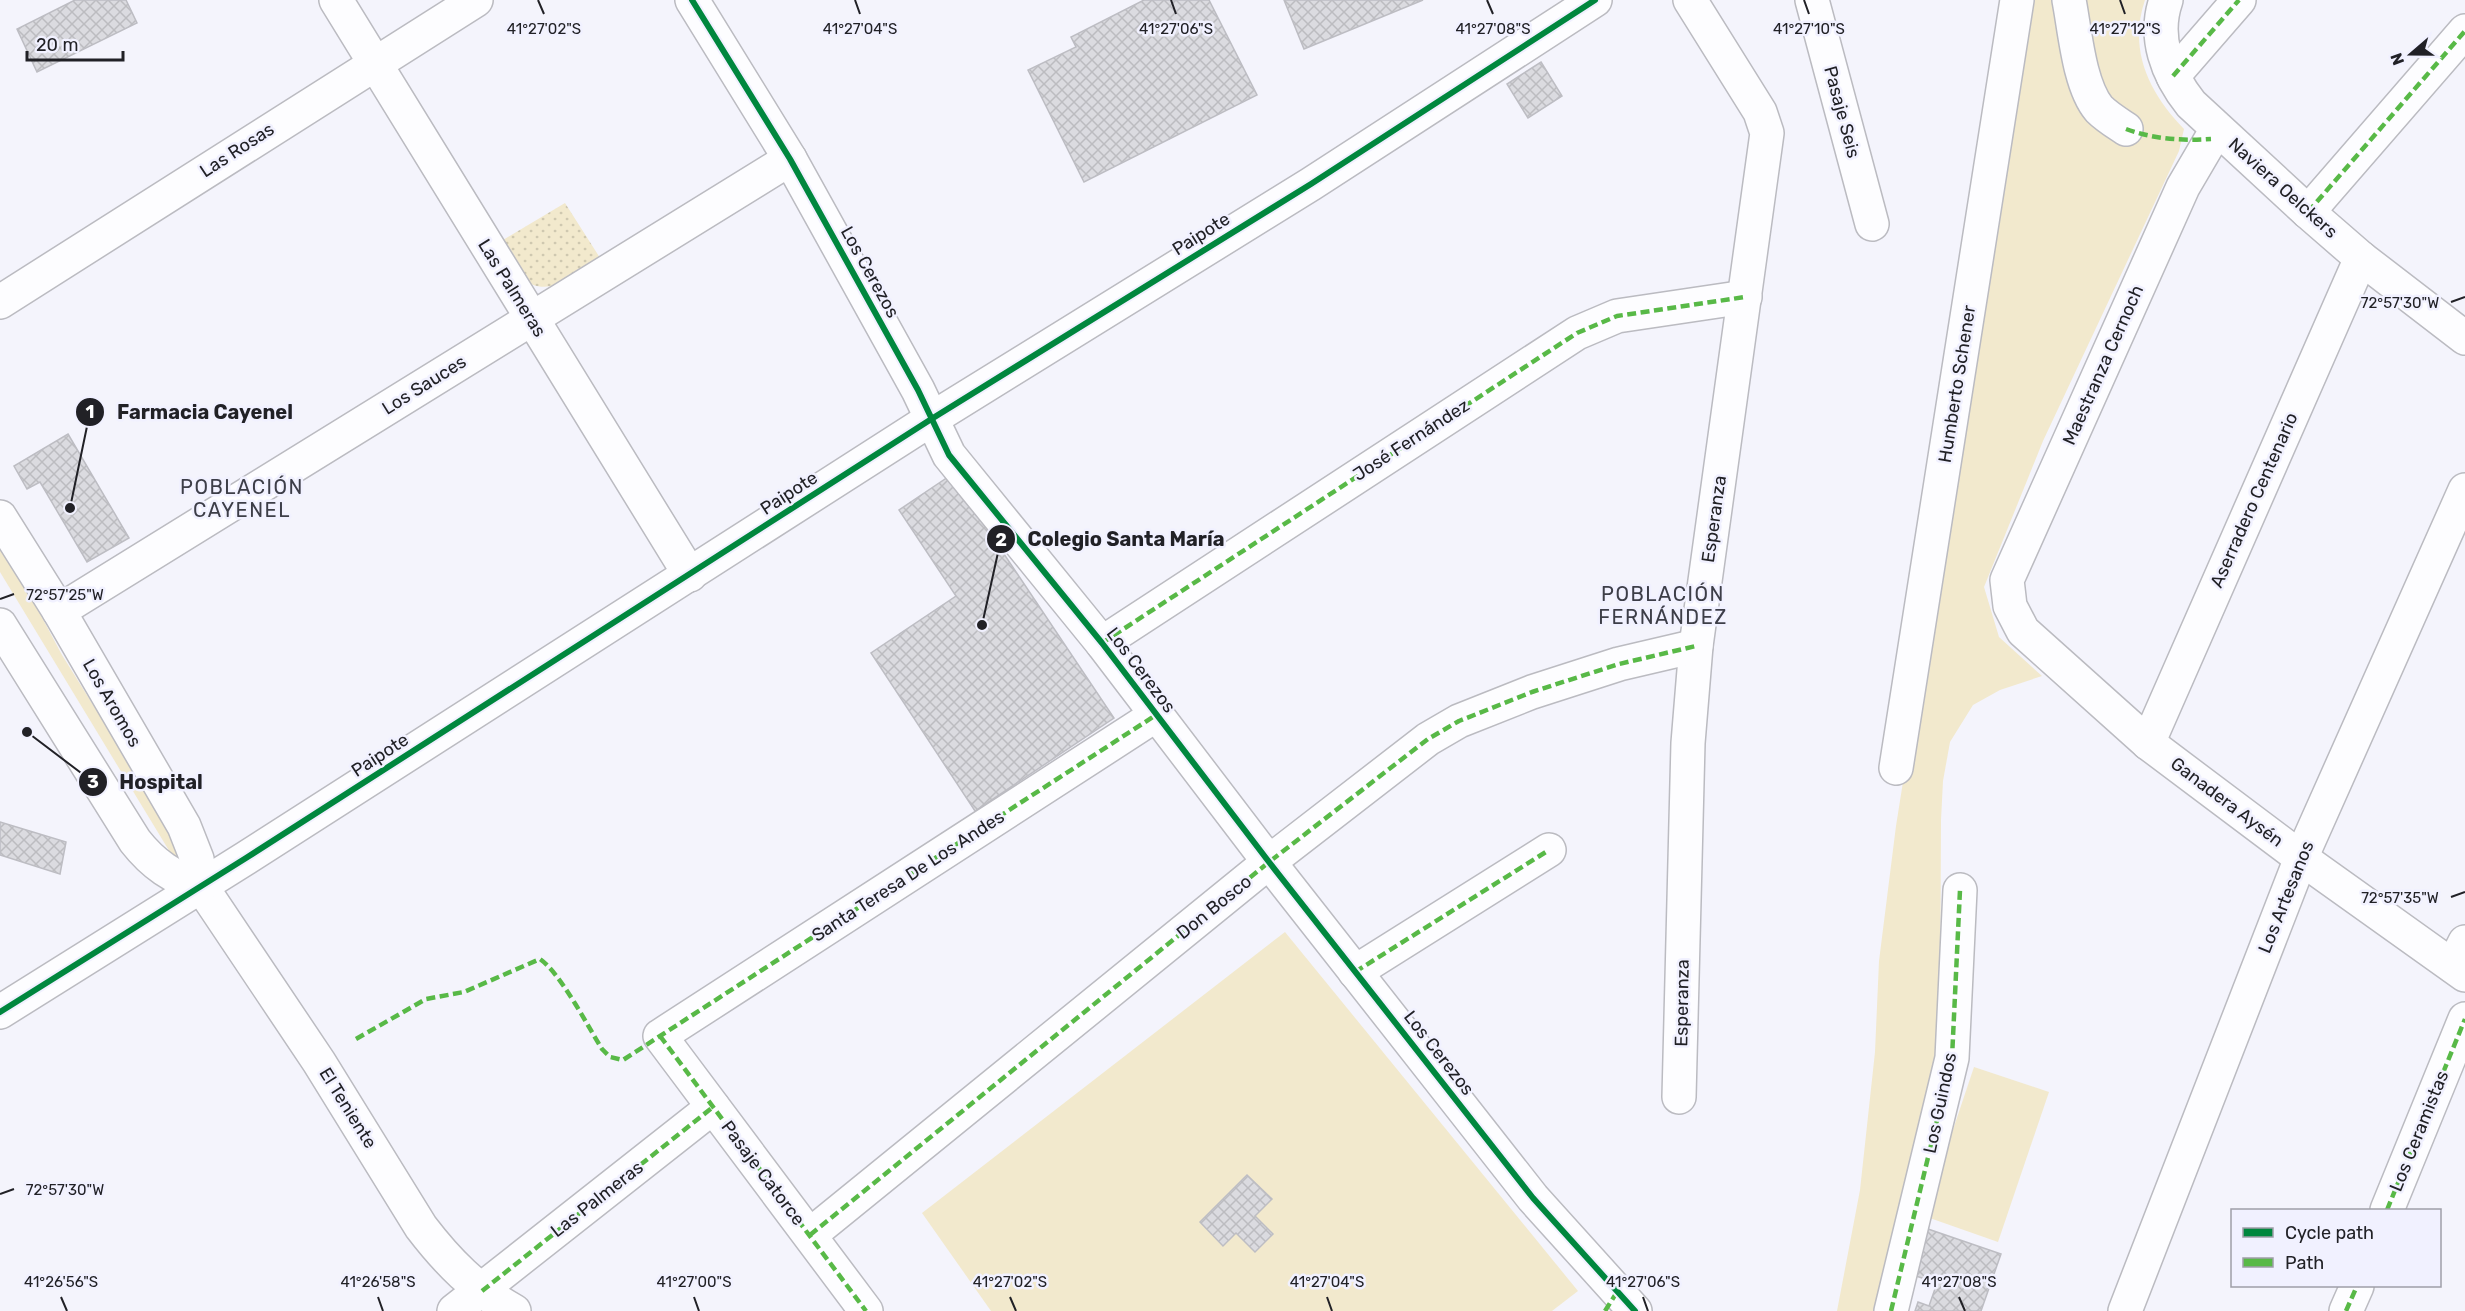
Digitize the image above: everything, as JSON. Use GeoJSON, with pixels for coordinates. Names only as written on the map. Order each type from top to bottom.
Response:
{"type":"FeatureCollection","features":[{"type":"Feature","properties":{"kind":"street","name":"Las Palmeras"},"geometry":{"type":"LineString","coordinates":[[336,0],[690,575]]}},
{"type":"Feature","properties":{"kind":"street","name":"Las Rosas"},"geometry":{"type":"LineString","coordinates":[[0,302],[476,0]]}},
{"type":"Feature","properties":{"kind":"street","name":"Los Cerezos"},"geometry":{"type":"LineString","coordinates":[[692,0],[789,159],[933,418],[949,455],[1102,643],[1269,862],[1619,1305]]}},
{"type":"Feature","properties":{"kind":"street","name":"Paipote"},"geometry":{"type":"LineString","coordinates":[[0,1012],[690,575],[933,418],[1311,184],[1595,0]]}},
{"type":"Feature","properties":{"kind":"street","name":"Esperanza"},"geometry":{"type":"LineString","coordinates":[[1679,1097],[1688,743],[1696,646],[1767,134],[1760,112],[1690,0]]}},
{"type":"Feature","properties":{"kind":"street","name":"Pasaje Seis"},"geometry":{"type":"LineString","coordinates":[[1812,0],[1872,224]]}},
{"type":"Feature","properties":{"kind":"street","name":"Humberto Schener"},"geometry":{"type":"LineString","coordinates":[[1896,768],[2017,0]]}},
{"type":"Feature","properties":{"kind":"street"},"geometry":{"type":"LineString","coordinates":[[2069,0],[2083,70],[2091,95],[2098,108],[2126,129]]}},
{"type":"Feature","properties":{"kind":"street","name":"Naviera Oelckers"},"geometry":{"type":"LineString","coordinates":[[2166,0],[2161,14],[2160,30],[2166,62],[2191,104],[2361,258],[2465,338]]}},
{"type":"Feature","properties":{"kind":"street"},"geometry":{"type":"LineString","coordinates":[[2173,76],[2239,0]]}},
{"type":"Feature","properties":{"kind":"street"},"geometry":{"type":"LineString","coordinates":[[2308,212],[2465,31]]}},
{"type":"Feature","properties":{"kind":"street","name":"Maestranza Cernoch"},"geometry":{"type":"LineString","coordinates":[[2010,606],[2007,580],[2183,187],[2217,129]]}},
{"type":"Feature","properties":{"kind":"street","name":"Los Sauces"},"geometry":{"type":"LineString","coordinates":[[58,611],[789,159]]}},
{"type":"Feature","properties":{"kind":"street","name":"Aserradero Centenario"},"geometry":{"type":"LineString","coordinates":[[2148,742],[2361,258]]}},
{"type":"Feature","properties":{"kind":"street","name":"José Fernández"},"geometry":{"type":"LineString","coordinates":[[1102,643],[1568,338],[1617,316],[1745,297]]}},
{"type":"Feature","properties":{"kind":"street","name":"Los Artesanos"},"geometry":{"type":"LineString","coordinates":[[2125,1311],[2301,858],[2465,490]]}},
{"type":"Feature","properties":{"kind":"street","name":"Los Aromos"},"geometry":{"type":"LineString","coordinates":[[0,517],[184,826],[197,859],[201,886]]}},
{"type":"Feature","properties":{"kind":"street","name":"Ganadera Aysén"},"geometry":{"type":"LineString","coordinates":[[2010,606],[2023,631],[2148,742],[2301,858],[2461,961]]}},
{"type":"Feature","properties":{"kind":"street"},"geometry":{"type":"LineString","coordinates":[[0,625],[135,841],[158,866],[186,882],[201,886]]}},
{"type":"Feature","properties":{"kind":"street","name":"Don Bosco"},"geometry":{"type":"LineString","coordinates":[[810,1235],[1269,862],[1428,739],[1459,721],[1573,678],[1696,646]]}},
{"type":"Feature","properties":{"kind":"street","name":"Santa Teresa De Los Andes"},"geometry":{"type":"LineString","coordinates":[[660,1036],[1156,715]]}},
{"type":"Feature","properties":{"kind":"street"},"geometry":{"type":"LineString","coordinates":[[1355,972],[1549,850]]}},
{"type":"Feature","properties":{"kind":"street","name":"El Teniente"},"geometry":{"type":"LineString","coordinates":[[201,886],[319,1062],[421,1227],[454,1267],[482,1291],[514,1311]]}},
{"type":"Feature","properties":{"kind":"street","name":"Los Guindos"},"geometry":{"type":"LineString","coordinates":[[1891,1311],[1952,1058],[1960,890]]}},
{"type":"Feature","properties":{"kind":"street","name":"Los Ceramistas"},"geometry":{"type":"LineString","coordinates":[[2387,1209],[2465,1019]]}},
{"type":"Feature","properties":{"kind":"street","name":"Pasaje Catorce"},"geometry":{"type":"LineString","coordinates":[[660,1036],[810,1235],[859,1309]]}},
{"type":"Feature","properties":{"kind":"street","name":"Las Palmeras"},"geometry":{"type":"LineString","coordinates":[[454,1311],[713,1107]]}},
{"type":"Feature","properties":{"kind":"street"},"geometry":{"type":"LineString","coordinates":[[2346,1311],[2357,1287]]}},
{"type":"Feature","properties":{"kind":"shaded area"},"geometry":{"type":"Polygon","coordinates":[[[2027,0],[2145,0],[2140,18],[2139,36],[2145,70],[2161,101],[2184,129],[2179,151],[2043,441],[1984,587],[1999,637],[2042,676],[2000,690],[1973,705],[1950,742],[1943,781],[1941,820],[1940,1057],[1883,1311],[1837,1311],[1860,1190],[1875,1052],[1879,961],[1896,826],[2027,0]]]}},
{"type":"Feature","properties":{"kind":"shaded area"},"geometry":{"type":"Polygon","coordinates":[[[565,203],[602,261],[563,283],[542,287],[532,284],[522,278],[498,243],[565,203]]]}},
{"type":"Feature","properties":{"kind":"shaded area"},"geometry":{"type":"Polygon","coordinates":[[[0,549],[37,608],[62,655],[189,859],[179,867],[0,572],[0,549]]]}},
{"type":"Feature","properties":{"kind":"shaded area"},"geometry":{"type":"Polygon","coordinates":[[[1285,932],[1578,1291],[1552,1311],[991,1311],[922,1213],[1285,932]]]}},
{"type":"Feature","properties":{"kind":"shaded area"},"geometry":{"type":"Polygon","coordinates":[[[1974,1067],[2049,1092],[1998,1242],[1924,1216],[1974,1067]]]}},
{"type":"Feature","properties":{"kind":"building"},"geometry":{"type":"Polygon","coordinates":[[[75,0],[126,0],[137,23],[37,72],[17,29],[75,0]]]}},
{"type":"Feature","properties":{"kind":"building"},"geometry":{"type":"Polygon","coordinates":[[[1144,0],[1209,0],[1257,95],[1084,182],[1028,70],[1076,47],[1071,37],[1144,0]]]}},
{"type":"Feature","properties":{"kind":"building"},"geometry":{"type":"Polygon","coordinates":[[[1284,0],[1423,0],[1304,49],[1284,0]]]}},
{"type":"Feature","properties":{"kind":"building"},"geometry":{"type":"Polygon","coordinates":[[[1541,62],[1562,96],[1528,118],[1507,84],[1541,62]]]}},
{"type":"Feature","properties":{"kind":"building"},"geometry":{"type":"Polygon","coordinates":[[[68,434],[129,538],[87,562],[40,482],[27,489],[14,466],[68,434]]]}},
{"type":"Feature","properties":{"kind":"building"},"geometry":{"type":"Polygon","coordinates":[[[951,475],[1114,718],[975,811],[871,653],[956,596],[899,510],[951,475]]]}},
{"type":"Feature","properties":{"kind":"building"},"geometry":{"type":"Polygon","coordinates":[[[0,822],[66,842],[60,874],[0,855],[0,822]]]}},
{"type":"Feature","properties":{"kind":"building"},"geometry":{"type":"Polygon","coordinates":[[[1247,1175],[1272,1199],[1255,1216],[1273,1234],[1255,1252],[1236,1233],[1223,1246],[1200,1222],[1247,1175]]]}},
{"type":"Feature","properties":{"kind":"building"},"geometry":{"type":"Polygon","coordinates":[[[1928,1229],[2001,1254],[1981,1311],[1915,1311],[1918,1302],[1929,1306],[1937,1283],[1913,1275],[1928,1229]]]}},
{"type":"Feature","properties":{"kind":"marked path"},"geometry":{"type":"LineString","coordinates":[[2173,76],[2239,0]]}},
{"type":"Feature","properties":{"kind":"marked path"},"geometry":{"type":"LineString","coordinates":[[2308,212],[2465,31]]}},
{"type":"Feature","properties":{"kind":"marked path"},"geometry":{"type":"LineString","coordinates":[[2126,129],[2168,138],[2211,139]]}},
{"type":"Feature","properties":{"kind":"marked path"},"geometry":{"type":"LineString","coordinates":[[1102,643],[1577,333],[1617,316],[1745,297]]}},
{"type":"Feature","properties":{"kind":"marked path"},"geometry":{"type":"LineString","coordinates":[[810,1235],[1269,862],[1428,739],[1459,721],[1532,692],[1619,664],[1696,646]]}},
{"type":"Feature","properties":{"kind":"marked path"},"geometry":{"type":"LineString","coordinates":[[356,1039],[426,999],[464,992],[540,959],[565,988],[602,1049],[610,1057],[623,1060],[1156,715]]}},
{"type":"Feature","properties":{"kind":"marked path"},"geometry":{"type":"LineString","coordinates":[[1355,972],[1549,850]]}},
{"type":"Feature","properties":{"kind":"marked path"},"geometry":{"type":"LineString","coordinates":[[1891,1311],[1952,1058],[1960,890]]}},
{"type":"Feature","properties":{"kind":"marked path"},"geometry":{"type":"LineString","coordinates":[[2387,1209],[2465,1019]]}},
{"type":"Feature","properties":{"kind":"marked path"},"geometry":{"type":"LineString","coordinates":[[660,1036],[866,1311]]}},
{"type":"Feature","properties":{"kind":"marked path"},"geometry":{"type":"LineString","coordinates":[[482,1291],[713,1107]]}},
{"type":"Feature","properties":{"kind":"marked path"},"geometry":{"type":"LineString","coordinates":[[2346,1311],[2357,1287]]}},
{"type":"Feature","properties":{"kind":"marked path"},"geometry":{"type":"LineString","coordinates":[[1605,1311],[1617,1292]]}},
{"type":"Feature","properties":{"kind":"cycle path"},"geometry":{"type":"LineString","coordinates":[[692,0],[790,159],[918,390],[949,455],[1102,643],[1269,862],[1533,1198],[1635,1311]]}},
{"type":"Feature","properties":{"kind":"cycle path"},"geometry":{"type":"LineString","coordinates":[[0,1012],[246,858],[933,418],[1311,184],[1595,0]]}},
{"type":"Feature","properties":{"kind":"place","name":"Farmacia Cayenel"},"geometry":{"type":"Point","coordinates":[70,508]}},
{"type":"Feature","properties":{"kind":"place","name":"Colegio Santa María"},"geometry":{"type":"Point","coordinates":[982,625]}},
{"type":"Feature","properties":{"kind":"place","name":"Hospital"},"geometry":{"type":"Point","coordinates":[27,732]}},
{"type":"Feature","properties":{"kind":"district","name":"POBLACIÓN CAYENEL"},"geometry":{"type":"Point","coordinates":[242,498]}},
{"type":"Feature","properties":{"kind":"district","name":"POBLACIÓN FERNÁNDEZ"},"geometry":{"type":"Point","coordinates":[1663,606]}}]}
